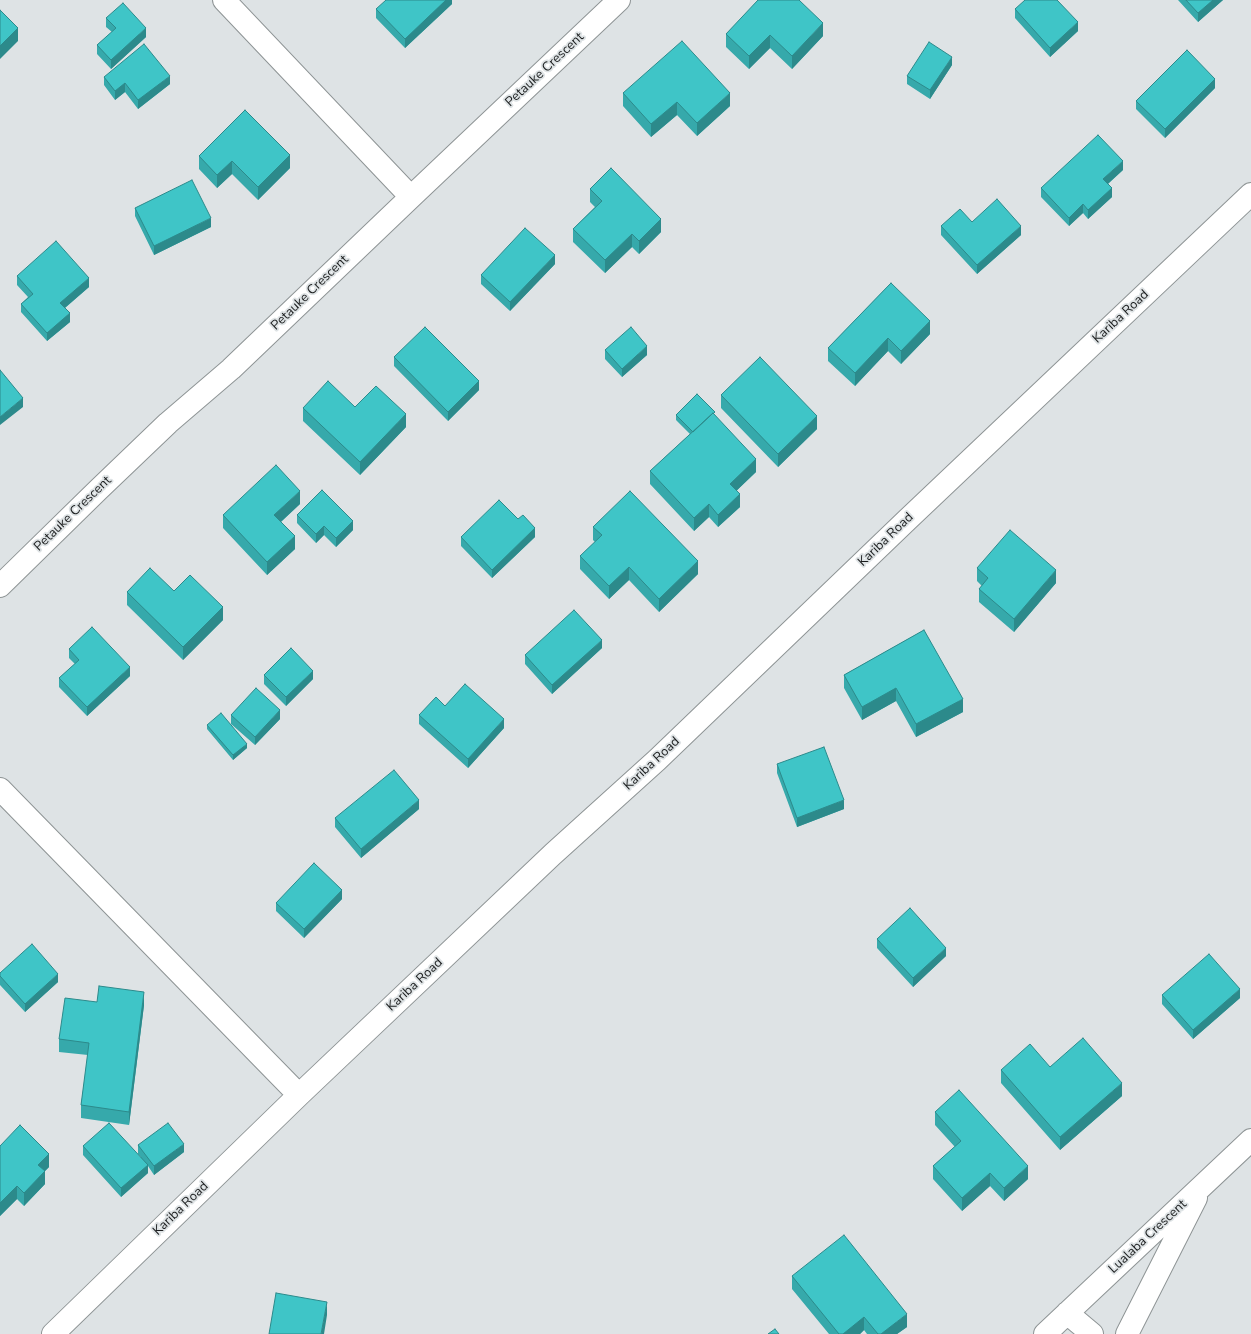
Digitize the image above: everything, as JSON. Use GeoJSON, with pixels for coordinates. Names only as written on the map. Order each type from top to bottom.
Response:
{"type":"FeatureCollection","features":[{"type":"Feature","properties":{"kind":"street"},"geometry":{"type":"LineString","coordinates":[[224,0],[411,197]]}},
{"type":"Feature","properties":{"kind":"street","name":"Petauke Crescent"},"geometry":{"type":"LineString","coordinates":[[0,586],[168,423],[231,369],[619,0]]}},
{"type":"Feature","properties":{"kind":"street","name":"Kariba Road"},"geometry":{"type":"LineString","coordinates":[[53,1334],[299,1095],[553,854],[657,760],[907,520],[1251,194]]}},
{"type":"Feature","properties":{"kind":"street"},"geometry":{"type":"LineString","coordinates":[[0,789],[299,1095]]}},
{"type":"Feature","properties":{"kind":"street","name":"Lualaba Crescent"},"geometry":{"type":"LineString","coordinates":[[1045,1334],[1251,1140]]}},
{"type":"Feature","properties":{"kind":"street"},"geometry":{"type":"LineString","coordinates":[[1127,1334],[1203,1185]]}},
{"type":"Feature","properties":{"kind":"street"},"geometry":{"type":"LineString","coordinates":[[1067,1313],[1092,1334]]}},
{"type":"Feature","properties":{"kind":"building"},"geometry":{"type":"Polygon","coordinates":[[[386,0],[446,0],[405,39],[376,9],[386,0]]]}},
{"type":"Feature","properties":{"kind":"building"},"geometry":{"type":"Polygon","coordinates":[[[758,0],[799,0],[823,23],[792,56],[770,35],[749,56],[726,34],[758,0]]]}},
{"type":"Feature","properties":{"kind":"building"},"geometry":{"type":"Polygon","coordinates":[[[1025,0],[1057,0],[1078,22],[1050,48],[1015,9],[1025,0]]]}},
{"type":"Feature","properties":{"kind":"building"},"geometry":{"type":"Polygon","coordinates":[[[1186,0],[1213,0],[1198,13],[1186,0]]]}},
{"type":"Feature","properties":{"kind":"building"},"geometry":{"type":"Polygon","coordinates":[[[123,3],[146,28],[111,60],[97,45],[116,28],[106,18],[123,3]]]}},
{"type":"Feature","properties":{"kind":"building"},"geometry":{"type":"Polygon","coordinates":[[[0,10],[18,28],[0,46],[0,10]]]}},
{"type":"Feature","properties":{"kind":"building"},"geometry":{"type":"Polygon","coordinates":[[[682,41],[730,93],[697,123],[677,102],[651,124],[623,93],[682,41]]]}},
{"type":"Feature","properties":{"kind":"building"},"geometry":{"type":"Polygon","coordinates":[[[929,42],[952,57],[930,90],[907,76],[929,42]]]}},
{"type":"Feature","properties":{"kind":"building"},"geometry":{"type":"Polygon","coordinates":[[[144,44],[170,76],[138,100],[125,83],[115,91],[104,77],[144,44]]]}},
{"type":"Feature","properties":{"kind":"building"},"geometry":{"type":"Polygon","coordinates":[[[1187,50],[1215,79],[1165,129],[1136,101],[1187,50]]]}},
{"type":"Feature","properties":{"kind":"building"},"geometry":{"type":"Polygon","coordinates":[[[245,110],[290,155],[258,187],[232,161],[217,175],[199,156],[245,110]]]}},
{"type":"Feature","properties":{"kind":"building"},"geometry":{"type":"Polygon","coordinates":[[[1098,135],[1123,161],[1103,179],[1112,188],[1088,210],[1083,204],[1069,218],[1041,188],[1098,135]]]}},
{"type":"Feature","properties":{"kind":"building"},"geometry":{"type":"Polygon","coordinates":[[[611,168],[661,219],[639,241],[632,234],[605,260],[573,229],[602,201],[590,189],[611,168]]]}},
{"type":"Feature","properties":{"kind":"building"},"geometry":{"type":"Polygon","coordinates":[[[192,180],[211,218],[154,246],[135,208],[192,180]]]}},
{"type":"Feature","properties":{"kind":"building"},"geometry":{"type":"Polygon","coordinates":[[[997,199],[1021,226],[977,265],[941,226],[960,209],[972,222],[997,199]]]}},
{"type":"Feature","properties":{"kind":"building"},"geometry":{"type":"Polygon","coordinates":[[[525,228],[555,255],[510,302],[481,275],[525,228]]]}},
{"type":"Feature","properties":{"kind":"building"},"geometry":{"type":"Polygon","coordinates":[[[56,241],[89,278],[60,303],[70,313],[47,333],[21,304],[33,294],[17,276],[56,241]]]}},
{"type":"Feature","properties":{"kind":"building"},"geometry":{"type":"Polygon","coordinates":[[[891,283],[930,321],[901,351],[888,338],[855,373],[828,348],[891,283]]]}},
{"type":"Feature","properties":{"kind":"building"},"geometry":{"type":"Polygon","coordinates":[[[425,327],[479,381],[448,412],[394,357],[425,327]]]}},
{"type":"Feature","properties":{"kind":"building"},"geometry":{"type":"Polygon","coordinates":[[[631,327],[647,346],[622,369],[605,350],[631,327]]]}},
{"type":"Feature","properties":{"kind":"building"},"geometry":{"type":"Polygon","coordinates":[[[760,357],[817,416],[778,454],[721,395],[760,357]]]}},
{"type":"Feature","properties":{"kind":"building"},"geometry":{"type":"Polygon","coordinates":[[[0,370],[23,398],[0,417],[0,370]]]}},
{"type":"Feature","properties":{"kind":"building"},"geometry":{"type":"Polygon","coordinates":[[[328,381],[355,407],[376,386],[406,414],[360,462],[303,408],[328,381]]]}},
{"type":"Feature","properties":{"kind":"building"},"geometry":{"type":"Polygon","coordinates":[[[697,394],[715,412],[693,432],[676,415],[697,394]]]}},
{"type":"Feature","properties":{"kind":"building"},"geometry":{"type":"Polygon","coordinates":[[[713,413],[756,459],[730,484],[740,494],[718,515],[709,504],[694,518],[650,471],[713,413]]]}},
{"type":"Feature","properties":{"kind":"building"},"geometry":{"type":"Polygon","coordinates":[[[276,465],[300,491],[274,515],[295,536],[267,562],[223,515],[276,465]]]}},
{"type":"Feature","properties":{"kind":"building"},"geometry":{"type":"Polygon","coordinates":[[[322,490],[353,521],[336,538],[324,526],[316,534],[297,515],[322,490]]]}},
{"type":"Feature","properties":{"kind":"building"},"geometry":{"type":"Polygon","coordinates":[[[630,491],[698,561],[659,599],[629,567],[609,586],[580,556],[602,535],[593,527],[630,491]]]}},
{"type":"Feature","properties":{"kind":"building"},"geometry":{"type":"Polygon","coordinates":[[[499,500],[518,519],[523,515],[535,528],[492,570],[461,537],[499,500]]]}},
{"type":"Feature","properties":{"kind":"building"},"geometry":{"type":"Polygon","coordinates":[[[1010,530],[1056,570],[1014,619],[979,589],[988,578],[977,568],[1010,530]]]}},
{"type":"Feature","properties":{"kind":"building"},"geometry":{"type":"Polygon","coordinates":[[[150,568],[174,591],[190,575],[223,607],[183,647],[127,592],[150,568]]]}},
{"type":"Feature","properties":{"kind":"building"},"geometry":{"type":"Polygon","coordinates":[[[574,610],[602,640],[552,685],[525,655],[574,610]]]}},
{"type":"Feature","properties":{"kind":"building"},"geometry":{"type":"Polygon","coordinates":[[[92,627],[130,667],[87,707],[59,678],[79,660],[69,649],[92,627]]]}},
{"type":"Feature","properties":{"kind":"building"},"geometry":{"type":"Polygon","coordinates":[[[924,630],[963,699],[916,724],[896,688],[862,707],[844,675],[924,630]]]}},
{"type":"Feature","properties":{"kind":"building"},"geometry":{"type":"Polygon","coordinates":[[[291,648],[313,671],[286,697],[264,675],[291,648]]]}},
{"type":"Feature","properties":{"kind":"building"},"geometry":{"type":"Polygon","coordinates":[[[465,684],[504,719],[468,759],[419,715],[436,697],[445,706],[465,684]]]}},
{"type":"Feature","properties":{"kind":"building"},"geometry":{"type":"Polygon","coordinates":[[[256,688],[280,710],[255,737],[231,715],[256,688]]]}},
{"type":"Feature","properties":{"kind":"building"},"geometry":{"type":"Polygon","coordinates":[[[221,713],[247,744],[233,755],[207,725],[221,713]]]}},
{"type":"Feature","properties":{"kind":"building"},"geometry":{"type":"Polygon","coordinates":[[[824,747],[844,800],[797,818],[777,764],[824,747]]]}},
{"type":"Feature","properties":{"kind":"building"},"geometry":{"type":"Polygon","coordinates":[[[394,770],[419,800],[361,849],[335,818],[394,770]]]}},
{"type":"Feature","properties":{"kind":"building"},"geometry":{"type":"Polygon","coordinates":[[[314,863],[342,890],[304,929],[276,903],[314,863]]]}},
{"type":"Feature","properties":{"kind":"building"},"geometry":{"type":"Polygon","coordinates":[[[910,908],[946,948],[913,978],[877,939],[910,908]]]}},
{"type":"Feature","properties":{"kind":"building"},"geometry":{"type":"Polygon","coordinates":[[[32,944],[58,974],[25,1004],[0,976],[0,973],[32,944]]]}},
{"type":"Feature","properties":{"kind":"building"},"geometry":{"type":"Polygon","coordinates":[[[1209,954],[1240,989],[1193,1030],[1162,995],[1209,954]]]}},
{"type":"Feature","properties":{"kind":"building"},"geometry":{"type":"Polygon","coordinates":[[[99,986],[144,992],[129,1112],[81,1105],[89,1043],[59,1039],[65,998],[97,1002],[99,986]]]}},
{"type":"Feature","properties":{"kind":"building"},"geometry":{"type":"Polygon","coordinates":[[[1083,1038],[1122,1083],[1060,1137],[1001,1070],[1030,1044],[1050,1067],[1083,1038]]]}},
{"type":"Feature","properties":{"kind":"building"},"geometry":{"type":"Polygon","coordinates":[[[959,1090],[1028,1166],[1004,1188],[990,1173],[962,1198],[933,1166],[961,1141],[935,1112],[959,1090]]]}},
{"type":"Feature","properties":{"kind":"building"},"geometry":{"type":"Polygon","coordinates":[[[109,1123],[148,1165],[121,1188],[83,1146],[109,1123]]]}},
{"type":"Feature","properties":{"kind":"building"},"geometry":{"type":"Polygon","coordinates":[[[168,1123],[184,1144],[154,1166],[138,1145],[168,1123]]]}},
{"type":"Feature","properties":{"kind":"building"},"geometry":{"type":"Polygon","coordinates":[[[20,1125],[49,1154],[38,1165],[45,1171],[24,1193],[17,1186],[0,1203],[0,1146],[20,1125]]]}},
{"type":"Feature","properties":{"kind":"building"},"geometry":{"type":"Polygon","coordinates":[[[844,1235],[907,1314],[881,1334],[878,1334],[864,1317],[843,1334],[839,1334],[792,1276],[844,1235]]]}},
{"type":"Feature","properties":{"kind":"building"},"geometry":{"type":"Polygon","coordinates":[[[276,1293],[327,1302],[321,1334],[269,1334],[276,1293]]]}},
{"type":"Feature","properties":{"kind":"building"},"geometry":{"type":"Polygon","coordinates":[[[775,1329],[779,1334],[768,1334],[775,1329]]]}}]}
